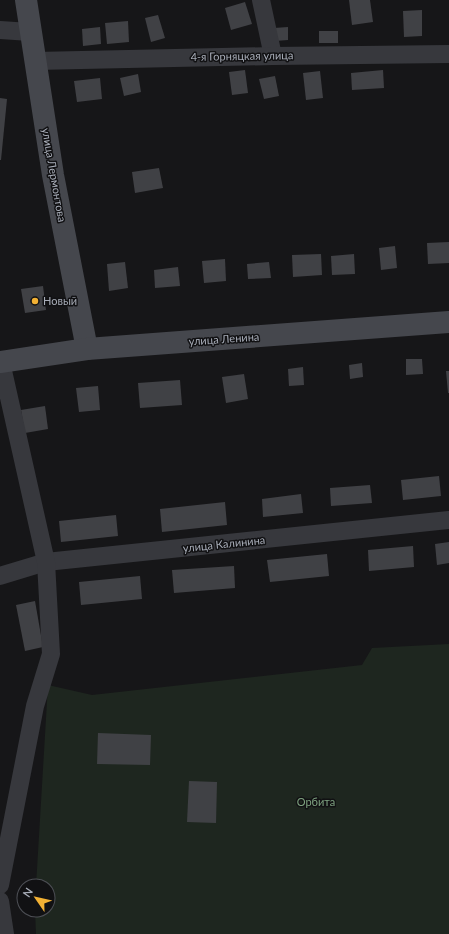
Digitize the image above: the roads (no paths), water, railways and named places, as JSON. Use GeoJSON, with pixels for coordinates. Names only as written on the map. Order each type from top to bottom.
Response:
{"type":"FeatureCollection","features":[{"type":"Feature","properties":{"kind":"main road","name":"улица Лермонтова"},"geometry":{"type":"LineString","coordinates":[[26,0],[53,175],[87,349]]}},
{"type":"Feature","properties":{"kind":"main road","name":"улица Ленина"},"geometry":{"type":"LineString","coordinates":[[0,362],[87,349],[449,322]]}},
{"type":"Feature","properties":{"kind":"street"},"geometry":{"type":"LineString","coordinates":[[261,0],[273,56]]}},
{"type":"Feature","properties":{"kind":"street"},"geometry":{"type":"LineString","coordinates":[[0,30],[30,32]]}},
{"type":"Feature","properties":{"kind":"street","name":"4-я Горняцкая улица"},"geometry":{"type":"LineString","coordinates":[[35,61],[449,54]]}},
{"type":"Feature","properties":{"kind":"street"},"geometry":{"type":"LineString","coordinates":[[0,362],[46,562],[51,654],[35,706],[0,885]]}},
{"type":"Feature","properties":{"kind":"street","name":"улица Калинина"},"geometry":{"type":"LineString","coordinates":[[0,576],[46,562],[449,520]]}},
{"type":"Feature","properties":{"kind":"street"},"geometry":{"type":"LineString","coordinates":[[0,900],[5,934]]}},
{"type":"Feature","properties":{"kind":"place","name":"Новый"},"geometry":{"type":"Point","coordinates":[35,301]}},
{"type":"Feature","properties":{"kind":"park label","name":"Орбита"},"geometry":{"type":"Point","coordinates":[316,802]}}]}
